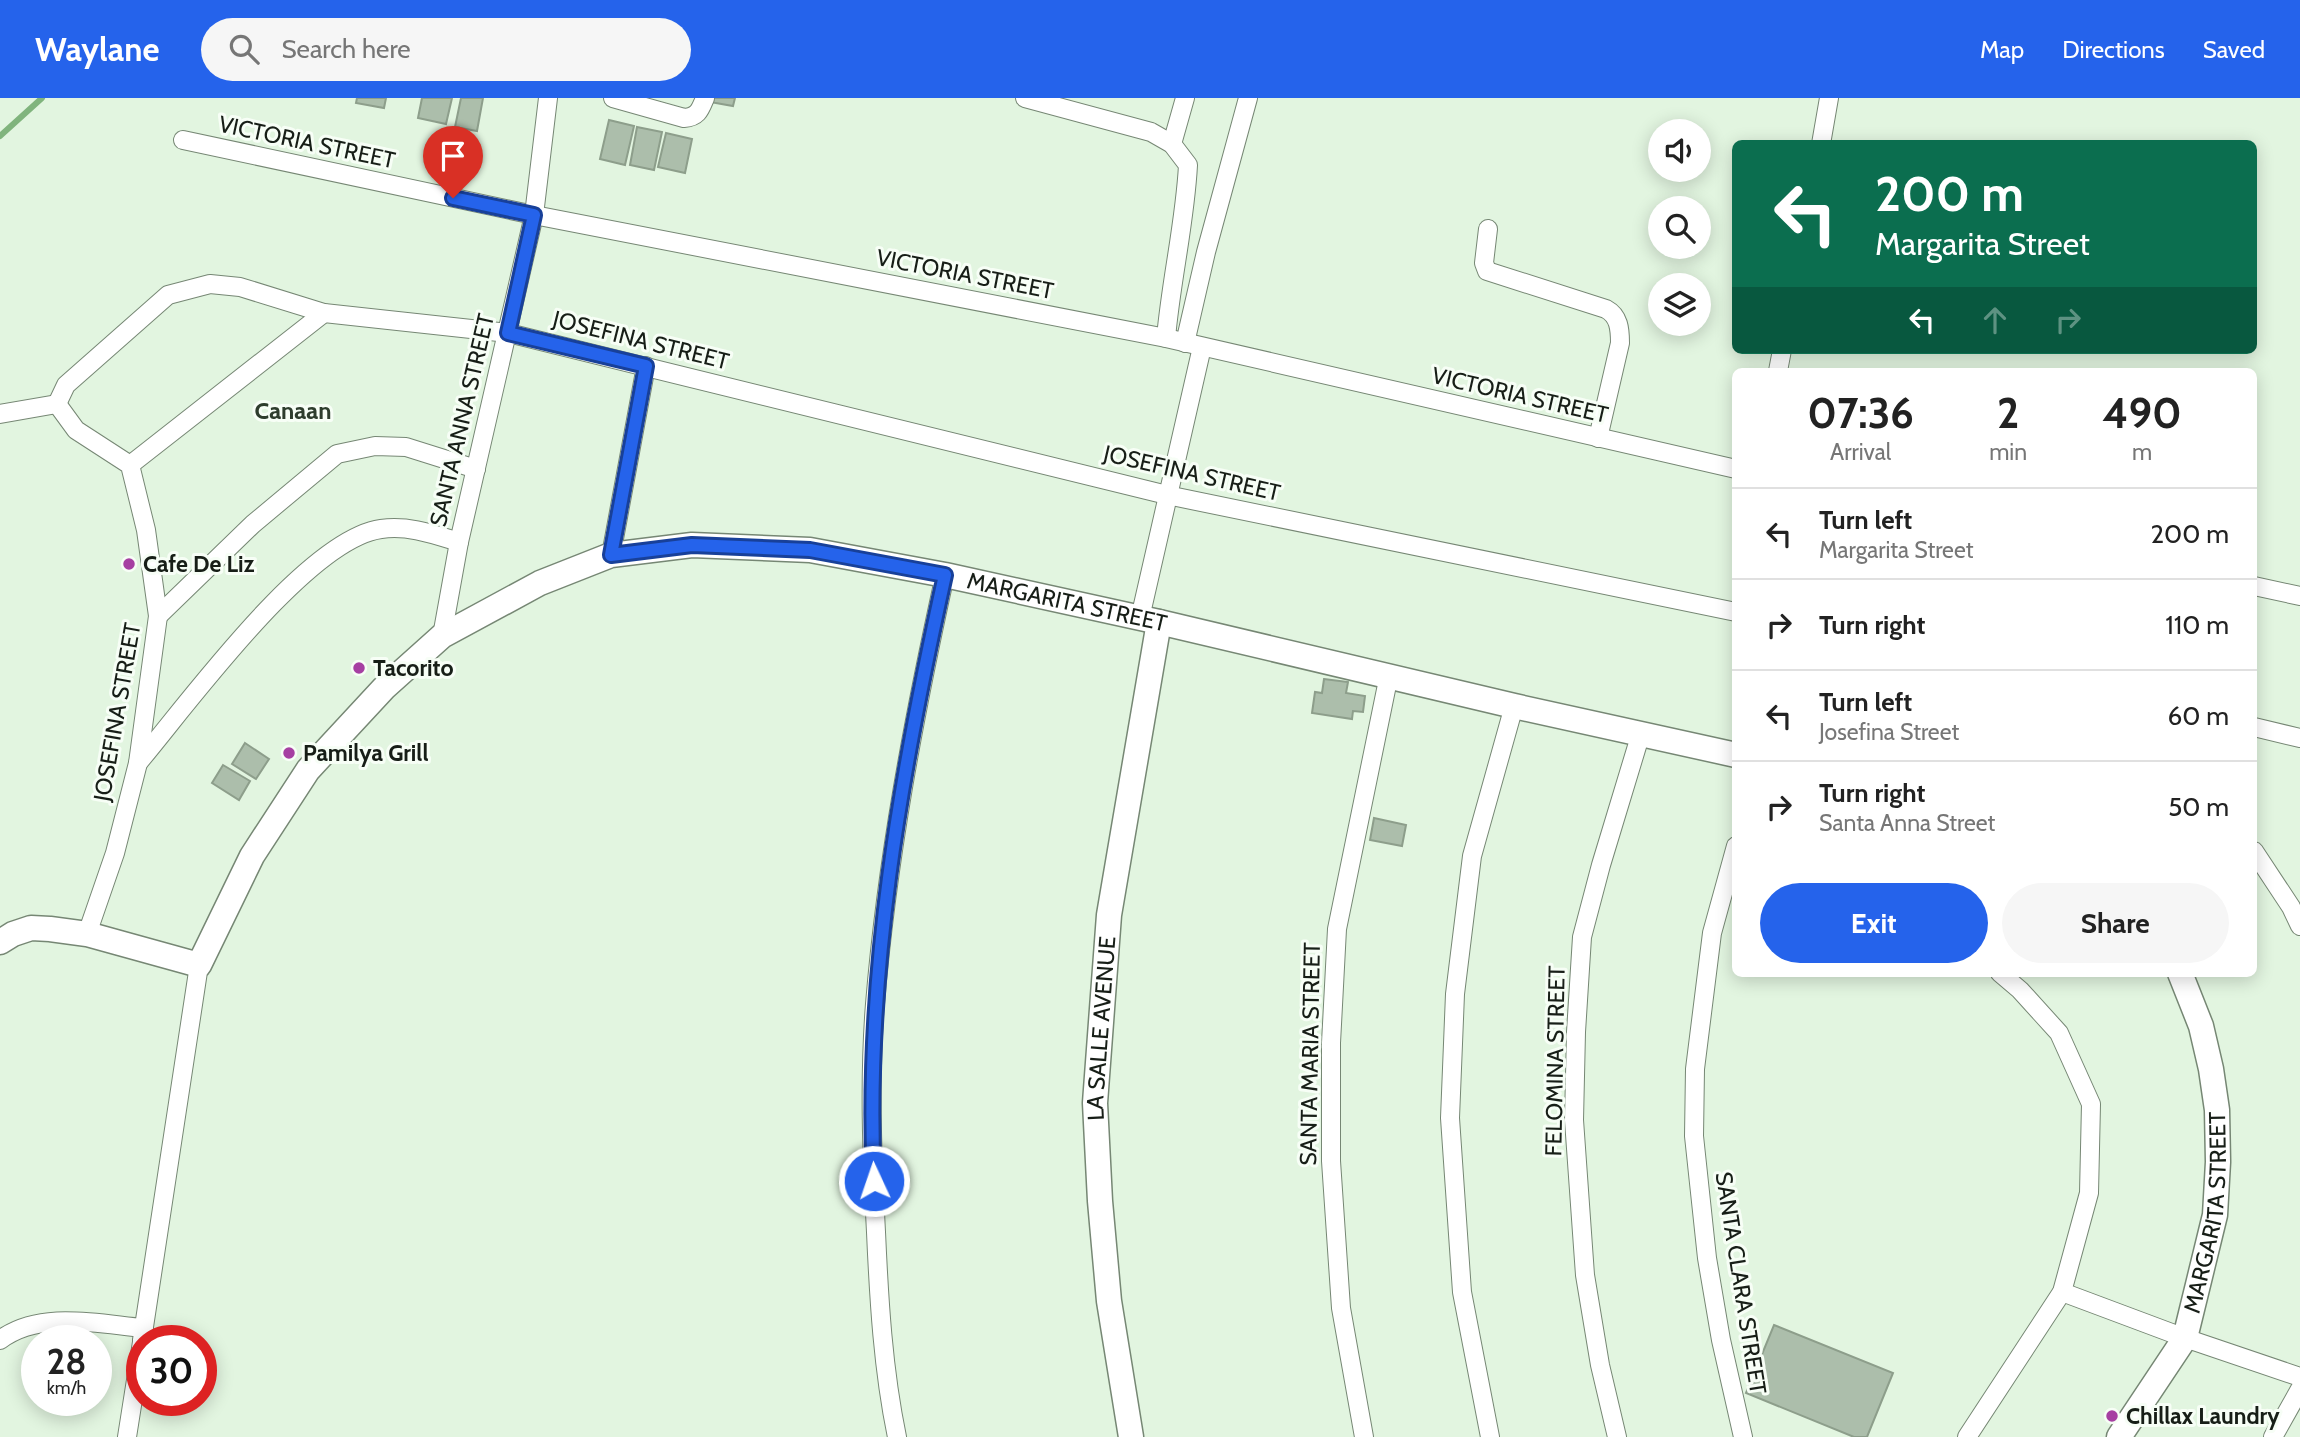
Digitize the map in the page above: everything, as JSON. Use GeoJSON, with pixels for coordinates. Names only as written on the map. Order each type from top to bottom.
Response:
{"type":"FeatureCollection","features":[{"type":"Feature","properties":{"kind":"street","name":"SANTA ANNA STREET"},"geometry":{"type":"LineString","coordinates":[[442,636],[459,542],[534,215],[548,98]]}},
{"type":"Feature","properties":{"kind":"street"},"geometry":{"type":"LineString","coordinates":[[613,98],[684,118],[693,117],[700,112],[705,98]]}},
{"type":"Feature","properties":{"kind":"street"},"geometry":{"type":"LineString","coordinates":[[1025,98],[1077,105],[1151,132],[1172,144],[1188,165],[1166,338]]}},
{"type":"Feature","properties":{"kind":"street"},"geometry":{"type":"LineString","coordinates":[[1172,144],[1185,98]]}},
{"type":"Feature","properties":{"kind":"street"},"geometry":{"type":"LineString","coordinates":[[1149,620],[1206,252],[1248,98]]}},
{"type":"Feature","properties":{"kind":"street"},"geometry":{"type":"LineString","coordinates":[[1822,140],[1829,98]]}},
{"type":"Feature","properties":{"kind":"street","name":"VICTORIA STREET"},"geometry":{"type":"LineString","coordinates":[[183,140],[534,215],[1166,338],[1732,468]]}},
{"type":"Feature","properties":{"kind":"street"},"geometry":{"type":"LineString","coordinates":[[1488,229],[1484,263],[1487,271],[1606,309],[1616,317],[1620,331],[1619,343],[1598,438]]}},
{"type":"Feature","properties":{"kind":"street","name":"JOSEFINA STREET"},"geometry":{"type":"LineString","coordinates":[[57,404],[66,385],[169,295],[210,284],[240,286],[324,313],[508,333],[1167,495],[1732,611]]}},
{"type":"Feature","properties":{"kind":"street"},"geometry":{"type":"LineString","coordinates":[[0,414],[57,404],[76,430],[130,465],[324,313]]}},
{"type":"Feature","properties":{"kind":"street"},"geometry":{"type":"LineString","coordinates":[[611,555],[646,366]]}},
{"type":"Feature","properties":{"kind":"street"},"geometry":{"type":"LineString","coordinates":[[158,616],[253,524],[338,454],[375,446],[406,447],[476,469]]}},
{"type":"Feature","properties":{"kind":"street","name":"JOSEFINA STREET"},"geometry":{"type":"LineString","coordinates":[[87,934],[115,853],[138,763],[158,616],[146,530],[130,465]]}},
{"type":"Feature","properties":{"kind":"street"},"geometry":{"type":"LineString","coordinates":[[138,763],[270,606],[307,572],[349,540],[379,529],[410,528],[459,542]]}},
{"type":"Feature","properties":{"kind":"street","name":"MARGARITA STREET"},"geometry":{"type":"LineString","coordinates":[[198,965],[252,856],[308,770],[384,688],[442,636],[540,583],[611,555],[692,545],[810,550],[945,575],[1149,620],[1732,754]]}},
{"type":"Feature","properties":{"kind":"street"},"geometry":{"type":"LineString","coordinates":[[897,1437],[892,1415],[878,1275],[871,1128],[875,1005],[888,882],[915,709],[945,575]]}},
{"type":"Feature","properties":{"kind":"street"},"geometry":{"type":"LineString","coordinates":[[2257,587],[2300,596]]}},
{"type":"Feature","properties":{"kind":"street","name":"LA SALLE AVENUE"},"geometry":{"type":"LineString","coordinates":[[1131,1437],[1109,1301],[1095,1103],[1109,915],[1149,620]]}},
{"type":"Feature","properties":{"kind":"street","name":"SANTA MARIA STREET"},"geometry":{"type":"LineString","coordinates":[[1364,1437],[1341,1308],[1331,1161],[1331,1043],[1337,929],[1389,674]]}},
{"type":"Feature","properties":{"kind":"street"},"geometry":{"type":"LineString","coordinates":[[1490,1437],[1462,1292],[1450,1118],[1455,994],[1472,856],[1514,706]]}},
{"type":"Feature","properties":{"kind":"street"},"geometry":{"type":"LineString","coordinates":[[2257,728],[2300,737]]}},
{"type":"Feature","properties":{"kind":"street","name":"FELOMINA STREET"},"geometry":{"type":"LineString","coordinates":[[1617,1437],[1600,1365],[1585,1275],[1574,1120],[1576,1032],[1582,937],[1641,733]]}},
{"type":"Feature","properties":{"kind":"street"},"geometry":{"type":"LineString","coordinates":[[2257,856],[2291,907],[2300,926]]}},
{"type":"Feature","properties":{"kind":"street","name":"SANTA CLARA STREET"},"geometry":{"type":"LineString","coordinates":[[1731,880],[1710,945],[1695,1069],[1694,1136],[1707,1258],[1721,1340],[1743,1437]]}},
{"type":"Feature","properties":{"kind":"street"},"geometry":{"type":"LineString","coordinates":[[0,942],[31,928],[87,934],[198,965],[145,1325]]}},
{"type":"Feature","properties":{"kind":"street"},"geometry":{"type":"LineString","coordinates":[[1967,1437],[2062,1292],[2089,1193],[2091,1104],[2059,1033],[2005,977]]}},
{"type":"Feature","properties":{"kind":"street","name":"MARGARITA STREET"},"geometry":{"type":"LineString","coordinates":[[2119,1437],[2185,1338],[2215,1215],[2217,1110],[2201,1026],[2182,977]]}},
{"type":"Feature","properties":{"kind":"street"},"geometry":{"type":"LineString","coordinates":[[2062,1292],[2300,1377]]}},
{"type":"Feature","properties":{"kind":"street"},"geometry":{"type":"LineString","coordinates":[[0,1340],[32,1325],[64,1321],[126,1334]]}},
{"type":"Feature","properties":{"kind":"street"},"geometry":{"type":"LineString","coordinates":[[2273,1437],[2300,1388]]}},
{"type":"Feature","properties":{"kind":"street"},"geometry":{"type":"LineString","coordinates":[[127,1437],[130,1416]]}},
{"type":"Feature","properties":{"kind":"building"},"geometry":{"type":"Polygon","coordinates":[[[357,98],[386,98],[384,108],[356,103],[357,98]]]}},
{"type":"Feature","properties":{"kind":"building"},"geometry":{"type":"Polygon","coordinates":[[[422,98],[452,98],[446,124],[418,118],[422,98]]]}},
{"type":"Feature","properties":{"kind":"building"},"geometry":{"type":"Polygon","coordinates":[[[461,98],[483,98],[477,131],[455,127],[461,98]]]}},
{"type":"Feature","properties":{"kind":"building"},"geometry":{"type":"Polygon","coordinates":[[[711,98],[735,98],[733,106],[710,102],[711,98]]]}},
{"type":"Feature","properties":{"kind":"building"},"geometry":{"type":"Polygon","coordinates":[[[609,120],[634,126],[625,165],[600,159],[609,120]]]}},
{"type":"Feature","properties":{"kind":"building"},"geometry":{"type":"Polygon","coordinates":[[[637,127],[662,132],[654,170],[630,165],[637,127]]]}},
{"type":"Feature","properties":{"kind":"building"},"geometry":{"type":"Polygon","coordinates":[[[666,133],[692,139],[685,173],[658,167],[666,133]]]}},
{"type":"Feature","properties":{"kind":"building"},"geometry":{"type":"Polygon","coordinates":[[[1324,679],[1348,682],[1346,693],[1365,696],[1363,712],[1353,711],[1352,719],[1312,713],[1315,692],[1322,693],[1324,679]]]}},
{"type":"Feature","properties":{"kind":"building"},"geometry":{"type":"Polygon","coordinates":[[[245,743],[269,759],[256,779],[232,764],[245,743]]]}},
{"type":"Feature","properties":{"kind":"building"},"geometry":{"type":"Polygon","coordinates":[[[223,765],[250,781],[239,800],[212,783],[223,765]]]}},
{"type":"Feature","properties":{"kind":"building"},"geometry":{"type":"Polygon","coordinates":[[[1374,818],[1406,825],[1402,846],[1370,840],[1374,818]]]}},
{"type":"Feature","properties":{"kind":"building"},"geometry":{"type":"Polygon","coordinates":[[[1774,1325],[1893,1373],[1867,1437],[1854,1437],[1746,1393],[1774,1325]]]}},
{"type":"Feature","properties":{"kind":"waterway"},"geometry":{"type":"LineString","coordinates":[[0,136],[42,98]]}},
{"type":"Feature","properties":{"kind":"place","name":"Cafe De Liz"},"geometry":{"type":"Point","coordinates":[129,564]}},
{"type":"Feature","properties":{"kind":"place","name":"Tacorito"},"geometry":{"type":"Point","coordinates":[359,668]}},
{"type":"Feature","properties":{"kind":"place","name":"Pamilya Grill"},"geometry":{"type":"Point","coordinates":[289,753]}},
{"type":"Feature","properties":{"kind":"place","name":"Chillax Laundry"},"geometry":{"type":"Point","coordinates":[2112,1416]}},
{"type":"Feature","properties":{"kind":"district","name":"Canaan"},"geometry":{"type":"Point","coordinates":[293,411]}},
{"type":"Feature","properties":{"kind":"route"},"geometry":{"type":"LineString","coordinates":[[453,198],[534,215],[508,333],[646,366],[611,555],[692,545],[810,550],[945,575],[915,709],[888,882],[875,1005],[871,1128],[874,1181]]}}]}
